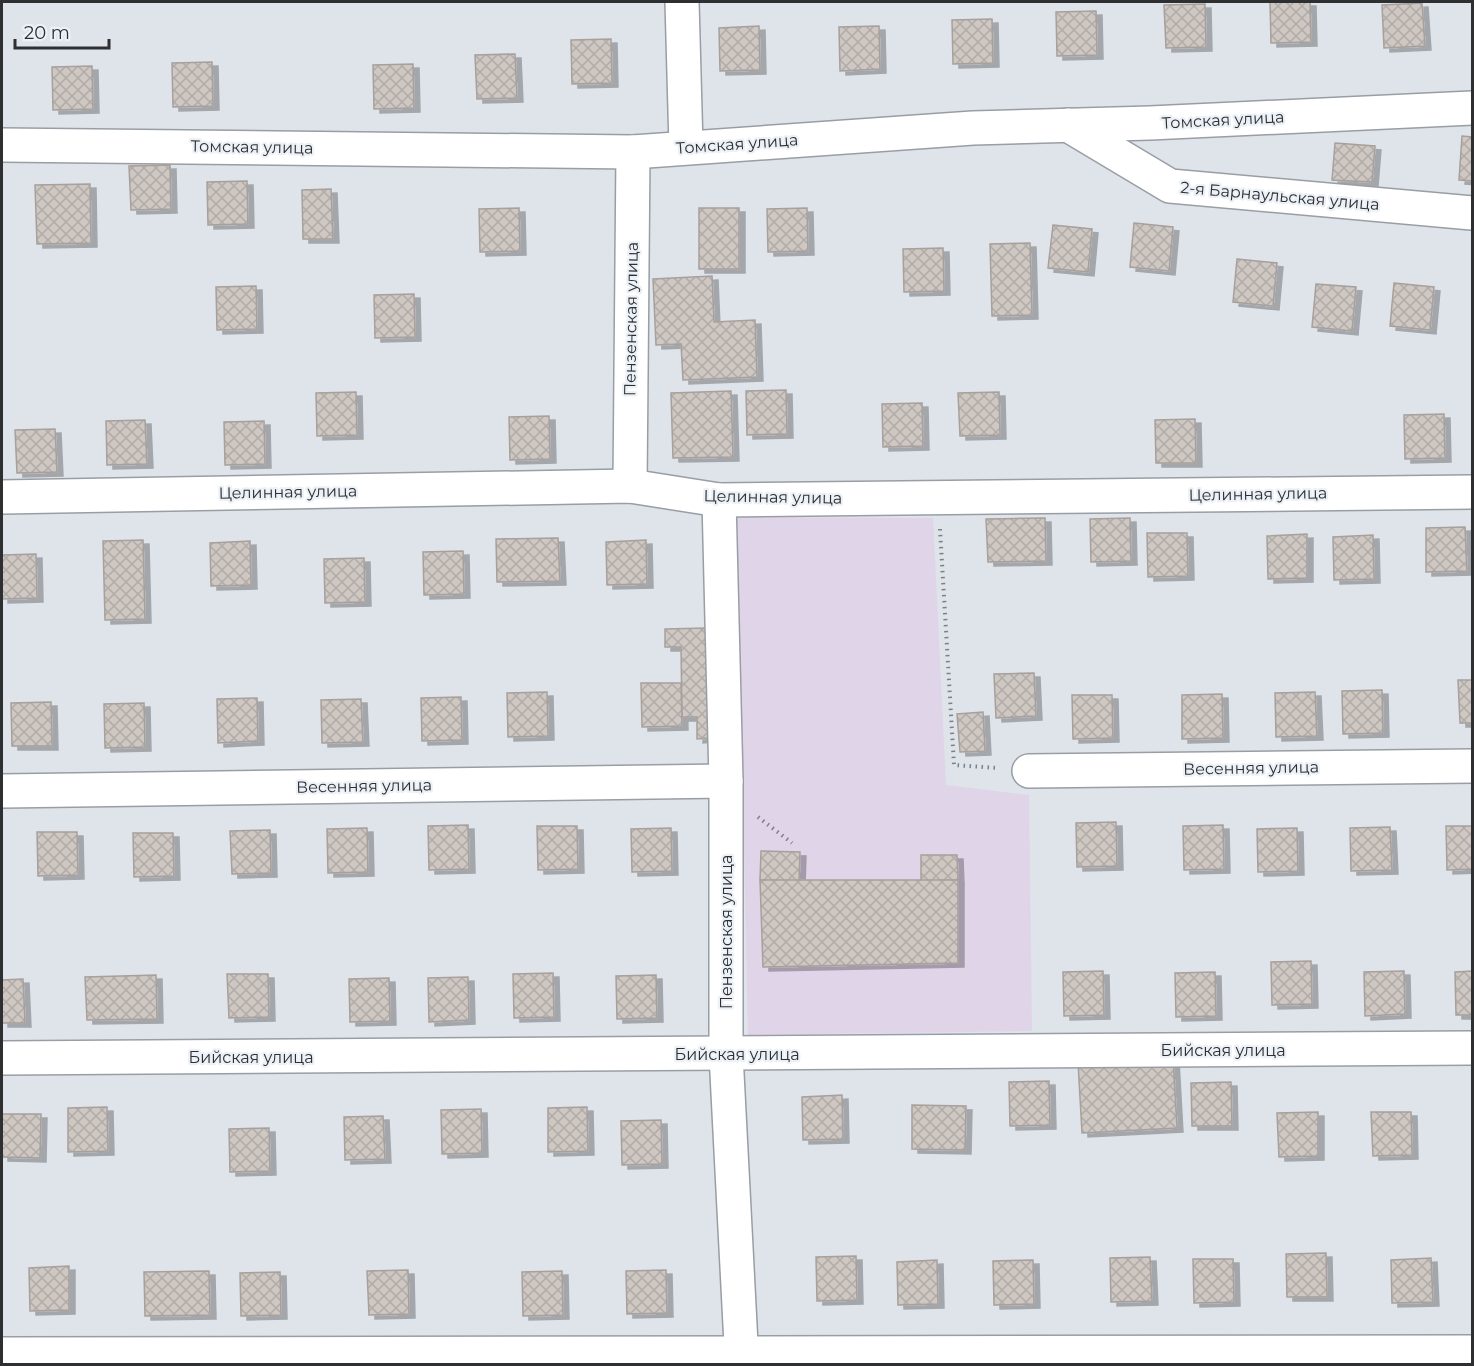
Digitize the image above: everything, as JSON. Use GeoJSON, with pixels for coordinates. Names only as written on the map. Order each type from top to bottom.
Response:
{"type":"FeatureCollection","features":[{"type":"Feature","properties":{"kind":"street"},"geometry":{"type":"LineString","coordinates":[[682,2],[686,147]]}},
{"type":"Feature","properties":{"kind":"street","name":"Томская улица"},"geometry":{"type":"LineString","coordinates":[[2,145],[633,152],[973,128],[1473,108]]}},
{"type":"Feature","properties":{"kind":"street","name":"2-я Барнаульская улица"},"geometry":{"type":"LineString","coordinates":[[1068,125],[1170,186],[1473,213]]}},
{"type":"Feature","properties":{"kind":"street","name":"Пензенская улица"},"geometry":{"type":"LineString","coordinates":[[630,486],[633,152]]}},
{"type":"Feature","properties":{"kind":"street","name":"Целинная улица"},"geometry":{"type":"LineString","coordinates":[[2,497],[630,486],[719,500],[1473,492]]}},
{"type":"Feature","properties":{"kind":"street","name":"Пензенская улица"},"geometry":{"type":"LineString","coordinates":[[719,500],[726,781],[726,1054],[741,1358]]}},
{"type":"Feature","properties":{"kind":"street","name":"Весенняя улица"},"geometry":{"type":"LineString","coordinates":[[1029,771],[1473,766]]}},
{"type":"Feature","properties":{"kind":"street","name":"Весенняя улица"},"geometry":{"type":"LineString","coordinates":[[2,791],[726,781]]}},
{"type":"Feature","properties":{"kind":"street","name":"Бийская улица"},"geometry":{"type":"LineString","coordinates":[[2,1058],[1473,1048]]}},
{"type":"Feature","properties":{"kind":"street"},"geometry":{"type":"LineString","coordinates":[[2,1354],[741,1358],[1473,1352]]}},
{"type":"Feature","properties":{"kind":"path"},"geometry":{"type":"LineString","coordinates":[[938,497],[954,765],[1029,771]]}},
{"type":"Feature","properties":{"kind":"shaded area"},"geometry":{"type":"Polygon","coordinates":[[[737,517],[933,518],[946,785],[1029,795],[1032,1031],[748,1035],[737,517]]]}},
{"type":"Feature","properties":{"kind":"building"},"geometry":{"type":"Polygon","coordinates":[[[1270,2],[1310,2],[1311,42],[1271,43],[1270,2]]]}},
{"type":"Feature","properties":{"kind":"building"},"geometry":{"type":"Polygon","coordinates":[[[1422,3],[1425,46],[1384,48],[1382,5],[1422,3]]]}},
{"type":"Feature","properties":{"kind":"building"},"geometry":{"type":"Polygon","coordinates":[[[1205,4],[1206,47],[1166,48],[1164,5],[1205,4]]]}},
{"type":"Feature","properties":{"kind":"building"},"geometry":{"type":"Polygon","coordinates":[[[1096,11],[1097,55],[1057,56],[1056,12],[1096,11]]]}},
{"type":"Feature","properties":{"kind":"building"},"geometry":{"type":"Polygon","coordinates":[[[992,19],[993,63],[953,64],[952,20],[992,19]]]}},
{"type":"Feature","properties":{"kind":"building"},"geometry":{"type":"Polygon","coordinates":[[[759,26],[760,70],[720,71],[719,28],[759,26]]]}},
{"type":"Feature","properties":{"kind":"building"},"geometry":{"type":"Polygon","coordinates":[[[879,26],[880,69],[840,71],[839,27],[879,26]]]}},
{"type":"Feature","properties":{"kind":"building"},"geometry":{"type":"Polygon","coordinates":[[[611,39],[612,83],[572,84],[571,40],[611,39]]]}},
{"type":"Feature","properties":{"kind":"building"},"geometry":{"type":"Polygon","coordinates":[[[515,54],[517,98],[477,99],[475,55],[515,54]]]}},
{"type":"Feature","properties":{"kind":"building"},"geometry":{"type":"Polygon","coordinates":[[[212,62],[213,106],[173,107],[172,63],[212,62]]]}},
{"type":"Feature","properties":{"kind":"building"},"geometry":{"type":"Polygon","coordinates":[[[413,64],[414,108],[374,109],[373,65],[413,64]]]}},
{"type":"Feature","properties":{"kind":"building"},"geometry":{"type":"Polygon","coordinates":[[[92,66],[93,109],[53,110],[52,67],[92,66]]]}},
{"type":"Feature","properties":{"kind":"building"},"geometry":{"type":"Polygon","coordinates":[[[1462,136],[1472,137],[1472,181],[1459,180],[1462,136]]]}},
{"type":"Feature","properties":{"kind":"building"},"geometry":{"type":"Polygon","coordinates":[[[1335,143],[1375,146],[1372,182],[1332,180],[1335,143]]]}},
{"type":"Feature","properties":{"kind":"building"},"geometry":{"type":"Polygon","coordinates":[[[170,165],[171,209],[131,210],[129,166],[170,165]]]}},
{"type":"Feature","properties":{"kind":"building"},"geometry":{"type":"Polygon","coordinates":[[[247,181],[248,224],[208,225],[207,182],[247,181]]]}},
{"type":"Feature","properties":{"kind":"building"},"geometry":{"type":"Polygon","coordinates":[[[90,184],[91,243],[37,244],[35,185],[90,184]]]}},
{"type":"Feature","properties":{"kind":"building"},"geometry":{"type":"Polygon","coordinates":[[[331,189],[333,239],[303,239],[302,190],[331,189]]]}},
{"type":"Feature","properties":{"kind":"building"},"geometry":{"type":"Polygon","coordinates":[[[519,208],[520,251],[480,252],[479,209],[519,208]]]}},
{"type":"Feature","properties":{"kind":"building"},"geometry":{"type":"Polygon","coordinates":[[[699,208],[739,208],[739,269],[699,269],[699,208]]]}},
{"type":"Feature","properties":{"kind":"building"},"geometry":{"type":"Polygon","coordinates":[[[807,208],[808,251],[768,252],[767,209],[807,208]]]}},
{"type":"Feature","properties":{"kind":"building"},"geometry":{"type":"Polygon","coordinates":[[[1134,223],[1173,227],[1169,271],[1130,267],[1134,223]]]}},
{"type":"Feature","properties":{"kind":"building"},"geometry":{"type":"Polygon","coordinates":[[[1053,225],[1092,229],[1088,272],[1048,268],[1053,225]]]}},
{"type":"Feature","properties":{"kind":"building"},"geometry":{"type":"Polygon","coordinates":[[[1030,243],[1032,315],[992,316],[990,244],[1030,243]]]}},
{"type":"Feature","properties":{"kind":"building"},"geometry":{"type":"Polygon","coordinates":[[[943,248],[944,291],[904,292],[903,249],[943,248]]]}},
{"type":"Feature","properties":{"kind":"building"},"geometry":{"type":"Polygon","coordinates":[[[1237,259],[1277,263],[1273,306],[1233,302],[1237,259]]]}},
{"type":"Feature","properties":{"kind":"building"},"geometry":{"type":"Polygon","coordinates":[[[712,276],[714,322],[755,320],[757,377],[683,380],[681,344],[656,345],[653,279],[712,276]]]}},
{"type":"Feature","properties":{"kind":"building"},"geometry":{"type":"Polygon","coordinates":[[[1394,283],[1434,287],[1430,330],[1390,326],[1394,283]]]}},
{"type":"Feature","properties":{"kind":"building"},"geometry":{"type":"Polygon","coordinates":[[[1316,284],[1356,287],[1352,331],[1312,327],[1316,284]]]}},
{"type":"Feature","properties":{"kind":"building"},"geometry":{"type":"Polygon","coordinates":[[[256,286],[257,329],[217,330],[216,287],[256,286]]]}},
{"type":"Feature","properties":{"kind":"building"},"geometry":{"type":"Polygon","coordinates":[[[414,294],[415,337],[375,338],[374,295],[414,294]]]}},
{"type":"Feature","properties":{"kind":"building"},"geometry":{"type":"Polygon","coordinates":[[[786,390],[787,434],[747,435],[746,391],[786,390]]]}},
{"type":"Feature","properties":{"kind":"building"},"geometry":{"type":"Polygon","coordinates":[[[731,391],[733,457],[673,458],[671,393],[731,391]]]}},
{"type":"Feature","properties":{"kind":"building"},"geometry":{"type":"Polygon","coordinates":[[[356,392],[357,435],[317,436],[316,393],[356,392]]]}},
{"type":"Feature","properties":{"kind":"building"},"geometry":{"type":"Polygon","coordinates":[[[999,392],[1000,435],[960,436],[958,393],[999,392]]]}},
{"type":"Feature","properties":{"kind":"building"},"geometry":{"type":"Polygon","coordinates":[[[922,403],[923,446],[883,447],[882,404],[922,403]]]}},
{"type":"Feature","properties":{"kind":"building"},"geometry":{"type":"Polygon","coordinates":[[[1444,414],[1445,458],[1405,459],[1404,415],[1444,414]]]}},
{"type":"Feature","properties":{"kind":"building"},"geometry":{"type":"Polygon","coordinates":[[[549,416],[550,459],[510,460],[509,417],[549,416]]]}},
{"type":"Feature","properties":{"kind":"building"},"geometry":{"type":"Polygon","coordinates":[[[1195,419],[1196,463],[1156,463],[1155,420],[1195,419]]]}},
{"type":"Feature","properties":{"kind":"building"},"geometry":{"type":"Polygon","coordinates":[[[145,420],[147,464],[107,465],[106,421],[145,420]]]}},
{"type":"Feature","properties":{"kind":"building"},"geometry":{"type":"Polygon","coordinates":[[[264,421],[265,464],[225,465],[224,422],[264,421]]]}},
{"type":"Feature","properties":{"kind":"building"},"geometry":{"type":"Polygon","coordinates":[[[55,429],[57,472],[17,473],[15,430],[55,429]]]}},
{"type":"Feature","properties":{"kind":"building"},"geometry":{"type":"Polygon","coordinates":[[[1045,518],[1046,561],[988,562],[986,519],[1045,518]]]}},
{"type":"Feature","properties":{"kind":"building"},"geometry":{"type":"Polygon","coordinates":[[[1130,518],[1131,561],[1091,562],[1090,519],[1130,518]]]}},
{"type":"Feature","properties":{"kind":"building"},"geometry":{"type":"Polygon","coordinates":[[[1465,527],[1467,571],[1426,572],[1426,528],[1465,527]]]}},
{"type":"Feature","properties":{"kind":"building"},"geometry":{"type":"Polygon","coordinates":[[[1147,533],[1187,533],[1188,576],[1148,577],[1147,533]]]}},
{"type":"Feature","properties":{"kind":"building"},"geometry":{"type":"Polygon","coordinates":[[[1307,534],[1307,578],[1268,579],[1267,536],[1307,534]]]}},
{"type":"Feature","properties":{"kind":"building"},"geometry":{"type":"Polygon","coordinates":[[[1373,535],[1374,579],[1334,580],[1333,537],[1373,535]]]}},
{"type":"Feature","properties":{"kind":"building"},"geometry":{"type":"Polygon","coordinates":[[[558,538],[560,581],[497,582],[496,539],[558,538]]]}},
{"type":"Feature","properties":{"kind":"building"},"geometry":{"type":"Polygon","coordinates":[[[143,540],[145,619],[105,620],[103,541],[143,540]]]}},
{"type":"Feature","properties":{"kind":"building"},"geometry":{"type":"Polygon","coordinates":[[[646,540],[647,584],[607,585],[606,542],[646,540]]]}},
{"type":"Feature","properties":{"kind":"building"},"geometry":{"type":"Polygon","coordinates":[[[250,541],[251,585],[211,586],[210,543],[250,541]]]}},
{"type":"Feature","properties":{"kind":"building"},"geometry":{"type":"Polygon","coordinates":[[[463,551],[464,594],[424,595],[423,552],[463,551]]]}},
{"type":"Feature","properties":{"kind":"building"},"geometry":{"type":"Polygon","coordinates":[[[36,554],[37,598],[2,599],[2,555],[36,554]]]}},
{"type":"Feature","properties":{"kind":"building"},"geometry":{"type":"Polygon","coordinates":[[[364,558],[365,602],[325,603],[324,559],[364,558]]]}},
{"type":"Feature","properties":{"kind":"building"},"geometry":{"type":"Polygon","coordinates":[[[707,628],[709,738],[697,739],[697,717],[682,717],[681,647],[665,647],[665,629],[707,628]]]}},
{"type":"Feature","properties":{"kind":"building"},"geometry":{"type":"Polygon","coordinates":[[[1034,673],[1036,716],[996,718],[994,674],[1034,673]]]}},
{"type":"Feature","properties":{"kind":"building"},"geometry":{"type":"Polygon","coordinates":[[[1458,680],[1472,680],[1472,723],[1460,723],[1458,680]]]}},
{"type":"Feature","properties":{"kind":"building"},"geometry":{"type":"Polygon","coordinates":[[[641,683],[681,683],[682,726],[642,727],[641,683]]]}},
{"type":"Feature","properties":{"kind":"building"},"geometry":{"type":"Polygon","coordinates":[[[1382,690],[1383,733],[1343,734],[1342,691],[1382,690]]]}},
{"type":"Feature","properties":{"kind":"building"},"geometry":{"type":"Polygon","coordinates":[[[547,692],[548,736],[508,737],[507,693],[547,692]]]}},
{"type":"Feature","properties":{"kind":"building"},"geometry":{"type":"Polygon","coordinates":[[[1315,692],[1317,736],[1276,737],[1275,693],[1315,692]]]}},
{"type":"Feature","properties":{"kind":"building"},"geometry":{"type":"Polygon","coordinates":[[[1222,694],[1223,738],[1182,739],[1182,695],[1222,694]]]}},
{"type":"Feature","properties":{"kind":"building"},"geometry":{"type":"Polygon","coordinates":[[[1072,695],[1112,695],[1113,738],[1073,739],[1072,695]]]}},
{"type":"Feature","properties":{"kind":"building"},"geometry":{"type":"Polygon","coordinates":[[[461,697],[462,740],[422,741],[421,698],[461,697]]]}},
{"type":"Feature","properties":{"kind":"building"},"geometry":{"type":"Polygon","coordinates":[[[257,698],[258,741],[218,743],[217,699],[257,698]]]}},
{"type":"Feature","properties":{"kind":"building"},"geometry":{"type":"Polygon","coordinates":[[[361,699],[363,742],[322,743],[321,700],[361,699]]]}},
{"type":"Feature","properties":{"kind":"building"},"geometry":{"type":"Polygon","coordinates":[[[51,702],[52,746],[12,746],[11,703],[51,702]]]}},
{"type":"Feature","properties":{"kind":"building"},"geometry":{"type":"Polygon","coordinates":[[[144,703],[145,747],[105,748],[104,704],[144,703]]]}},
{"type":"Feature","properties":{"kind":"building"},"geometry":{"type":"Polygon","coordinates":[[[983,712],[985,751],[960,752],[957,714],[983,712]]]}},
{"type":"Feature","properties":{"kind":"building"},"geometry":{"type":"Polygon","coordinates":[[[1116,822],[1117,866],[1077,867],[1076,823],[1116,822]]]}},
{"type":"Feature","properties":{"kind":"building"},"geometry":{"type":"Polygon","coordinates":[[[468,825],[469,869],[429,870],[428,826],[468,825]]]}},
{"type":"Feature","properties":{"kind":"building"},"geometry":{"type":"Polygon","coordinates":[[[1223,825],[1224,869],[1184,870],[1183,826],[1223,825]]]}},
{"type":"Feature","properties":{"kind":"building"},"geometry":{"type":"Polygon","coordinates":[[[537,826],[577,826],[578,869],[538,870],[537,826]]]}},
{"type":"Feature","properties":{"kind":"building"},"geometry":{"type":"Polygon","coordinates":[[[1446,826],[1472,826],[1472,869],[1447,870],[1446,826]]]}},
{"type":"Feature","properties":{"kind":"building"},"geometry":{"type":"Polygon","coordinates":[[[1390,827],[1392,870],[1351,871],[1350,828],[1390,827]]]}},
{"type":"Feature","properties":{"kind":"building"},"geometry":{"type":"Polygon","coordinates":[[[367,828],[368,872],[328,873],[327,829],[367,828]]]}},
{"type":"Feature","properties":{"kind":"building"},"geometry":{"type":"Polygon","coordinates":[[[671,828],[672,871],[632,872],[631,829],[671,828]]]}},
{"type":"Feature","properties":{"kind":"building"},"geometry":{"type":"Polygon","coordinates":[[[1297,828],[1298,871],[1258,872],[1257,829],[1297,828]]]}},
{"type":"Feature","properties":{"kind":"building"},"geometry":{"type":"Polygon","coordinates":[[[270,830],[271,873],[232,874],[230,831],[270,830]]]}},
{"type":"Feature","properties":{"kind":"building"},"geometry":{"type":"Polygon","coordinates":[[[37,832],[77,832],[78,875],[38,876],[37,832]]]}},
{"type":"Feature","properties":{"kind":"building"},"geometry":{"type":"Polygon","coordinates":[[[133,833],[173,833],[174,876],[134,877],[133,833]]]}},
{"type":"Feature","properties":{"kind":"building"},"geometry":{"type":"Polygon","coordinates":[[[761,851],[800,852],[799,881],[760,880],[761,851]]]}},
{"type":"Feature","properties":{"kind":"building"},"geometry":{"type":"Polygon","coordinates":[[[921,855],[957,855],[958,880],[921,881],[921,855]]]}},
{"type":"Feature","properties":{"kind":"building"},"geometry":{"type":"Polygon","coordinates":[[[760,880],[958,880],[958,963],[763,967],[760,880]]]}},
{"type":"Feature","properties":{"kind":"building"},"geometry":{"type":"Polygon","coordinates":[[[1311,961],[1312,1004],[1272,1005],[1271,962],[1311,961]]]}},
{"type":"Feature","properties":{"kind":"building"},"geometry":{"type":"Polygon","coordinates":[[[1103,971],[1104,1015],[1064,1016],[1063,972],[1103,971]]]}},
{"type":"Feature","properties":{"kind":"building"},"geometry":{"type":"Polygon","coordinates":[[[1404,971],[1405,1014],[1365,1016],[1364,972],[1404,971]]]}},
{"type":"Feature","properties":{"kind":"building"},"geometry":{"type":"Polygon","coordinates":[[[1472,971],[1472,1015],[1456,1015],[1455,972],[1472,971]]]}},
{"type":"Feature","properties":{"kind":"building"},"geometry":{"type":"Polygon","coordinates":[[[1215,972],[1216,1016],[1176,1017],[1175,973],[1215,972]]]}},
{"type":"Feature","properties":{"kind":"building"},"geometry":{"type":"Polygon","coordinates":[[[553,973],[554,1017],[514,1018],[513,974],[553,973]]]}},
{"type":"Feature","properties":{"kind":"building"},"geometry":{"type":"Polygon","coordinates":[[[227,974],[268,974],[269,1017],[229,1018],[227,974]]]}},
{"type":"Feature","properties":{"kind":"building"},"geometry":{"type":"Polygon","coordinates":[[[156,975],[157,1019],[87,1020],[85,977],[156,975]]]}},
{"type":"Feature","properties":{"kind":"building"},"geometry":{"type":"Polygon","coordinates":[[[656,975],[657,1018],[617,1019],[616,976],[656,975]]]}},
{"type":"Feature","properties":{"kind":"building"},"geometry":{"type":"Polygon","coordinates":[[[468,977],[469,1020],[429,1022],[428,978],[468,977]]]}},
{"type":"Feature","properties":{"kind":"building"},"geometry":{"type":"Polygon","coordinates":[[[389,978],[390,1021],[350,1022],[349,979],[389,978]]]}},
{"type":"Feature","properties":{"kind":"building"},"geometry":{"type":"Polygon","coordinates":[[[23,979],[25,1023],[2,1023],[2,980],[23,979]]]}},
{"type":"Feature","properties":{"kind":"building"},"geometry":{"type":"Polygon","coordinates":[[[1173,1057],[1177,1128],[1082,1133],[1078,1062],[1173,1057]]]}},
{"type":"Feature","properties":{"kind":"building"},"geometry":{"type":"Polygon","coordinates":[[[1049,1081],[1050,1125],[1010,1126],[1009,1082],[1049,1081]]]}},
{"type":"Feature","properties":{"kind":"building"},"geometry":{"type":"Polygon","coordinates":[[[1231,1082],[1232,1126],[1192,1126],[1191,1083],[1231,1082]]]}},
{"type":"Feature","properties":{"kind":"building"},"geometry":{"type":"Polygon","coordinates":[[[842,1095],[843,1139],[803,1140],[802,1097],[842,1095]]]}},
{"type":"Feature","properties":{"kind":"building"},"geometry":{"type":"Polygon","coordinates":[[[912,1105],[966,1106],[965,1150],[912,1149],[912,1105]]]}},
{"type":"Feature","properties":{"kind":"building"},"geometry":{"type":"Polygon","coordinates":[[[107,1107],[108,1151],[68,1152],[68,1108],[107,1107]]]}},
{"type":"Feature","properties":{"kind":"building"},"geometry":{"type":"Polygon","coordinates":[[[587,1107],[588,1151],[548,1152],[548,1108],[587,1107]]]}},
{"type":"Feature","properties":{"kind":"building"},"geometry":{"type":"Polygon","coordinates":[[[481,1109],[482,1153],[442,1154],[441,1110],[481,1109]]]}},
{"type":"Feature","properties":{"kind":"building"},"geometry":{"type":"Polygon","coordinates":[[[1318,1112],[1318,1156],[1279,1157],[1277,1113],[1318,1112]]]}},
{"type":"Feature","properties":{"kind":"building"},"geometry":{"type":"Polygon","coordinates":[[[1371,1112],[1411,1112],[1412,1155],[1373,1156],[1371,1112]]]}},
{"type":"Feature","properties":{"kind":"building"},"geometry":{"type":"Polygon","coordinates":[[[2,1114],[41,1114],[40,1158],[2,1157],[2,1114]]]}},
{"type":"Feature","properties":{"kind":"building"},"geometry":{"type":"Polygon","coordinates":[[[383,1116],[385,1159],[345,1160],[344,1117],[383,1116]]]}},
{"type":"Feature","properties":{"kind":"building"},"geometry":{"type":"Polygon","coordinates":[[[661,1120],[662,1164],[622,1165],[621,1121],[661,1120]]]}},
{"type":"Feature","properties":{"kind":"building"},"geometry":{"type":"Polygon","coordinates":[[[269,1128],[270,1171],[230,1172],[229,1129],[269,1128]]]}},
{"type":"Feature","properties":{"kind":"building"},"geometry":{"type":"Polygon","coordinates":[[[1326,1253],[1327,1297],[1287,1297],[1286,1254],[1326,1253]]]}},
{"type":"Feature","properties":{"kind":"building"},"geometry":{"type":"Polygon","coordinates":[[[856,1256],[857,1300],[817,1301],[816,1257],[856,1256]]]}},
{"type":"Feature","properties":{"kind":"building"},"geometry":{"type":"Polygon","coordinates":[[[1150,1257],[1152,1301],[1111,1302],[1110,1258],[1150,1257]]]}},
{"type":"Feature","properties":{"kind":"building"},"geometry":{"type":"Polygon","coordinates":[[[1431,1258],[1433,1302],[1392,1303],[1391,1260],[1431,1258]]]}},
{"type":"Feature","properties":{"kind":"building"},"geometry":{"type":"Polygon","coordinates":[[[1193,1259],[1233,1259],[1234,1302],[1194,1303],[1193,1259]]]}},
{"type":"Feature","properties":{"kind":"building"},"geometry":{"type":"Polygon","coordinates":[[[937,1260],[938,1304],[898,1305],[897,1262],[937,1260]]]}},
{"type":"Feature","properties":{"kind":"building"},"geometry":{"type":"Polygon","coordinates":[[[1033,1260],[1034,1304],[994,1305],[993,1261],[1033,1260]]]}},
{"type":"Feature","properties":{"kind":"building"},"geometry":{"type":"Polygon","coordinates":[[[69,1266],[69,1310],[30,1311],[29,1268],[69,1266]]]}},
{"type":"Feature","properties":{"kind":"building"},"geometry":{"type":"Polygon","coordinates":[[[408,1270],[409,1314],[369,1315],[367,1271],[408,1270]]]}},
{"type":"Feature","properties":{"kind":"building"},"geometry":{"type":"Polygon","coordinates":[[[666,1270],[667,1313],[627,1314],[626,1271],[666,1270]]]}},
{"type":"Feature","properties":{"kind":"building"},"geometry":{"type":"Polygon","coordinates":[[[209,1271],[210,1315],[145,1316],[144,1272],[209,1271]]]}},
{"type":"Feature","properties":{"kind":"building"},"geometry":{"type":"Polygon","coordinates":[[[562,1271],[563,1315],[523,1316],[522,1272],[562,1271]]]}},
{"type":"Feature","properties":{"kind":"building"},"geometry":{"type":"Polygon","coordinates":[[[280,1272],[281,1315],[241,1316],[240,1273],[280,1272]]]}}]}
